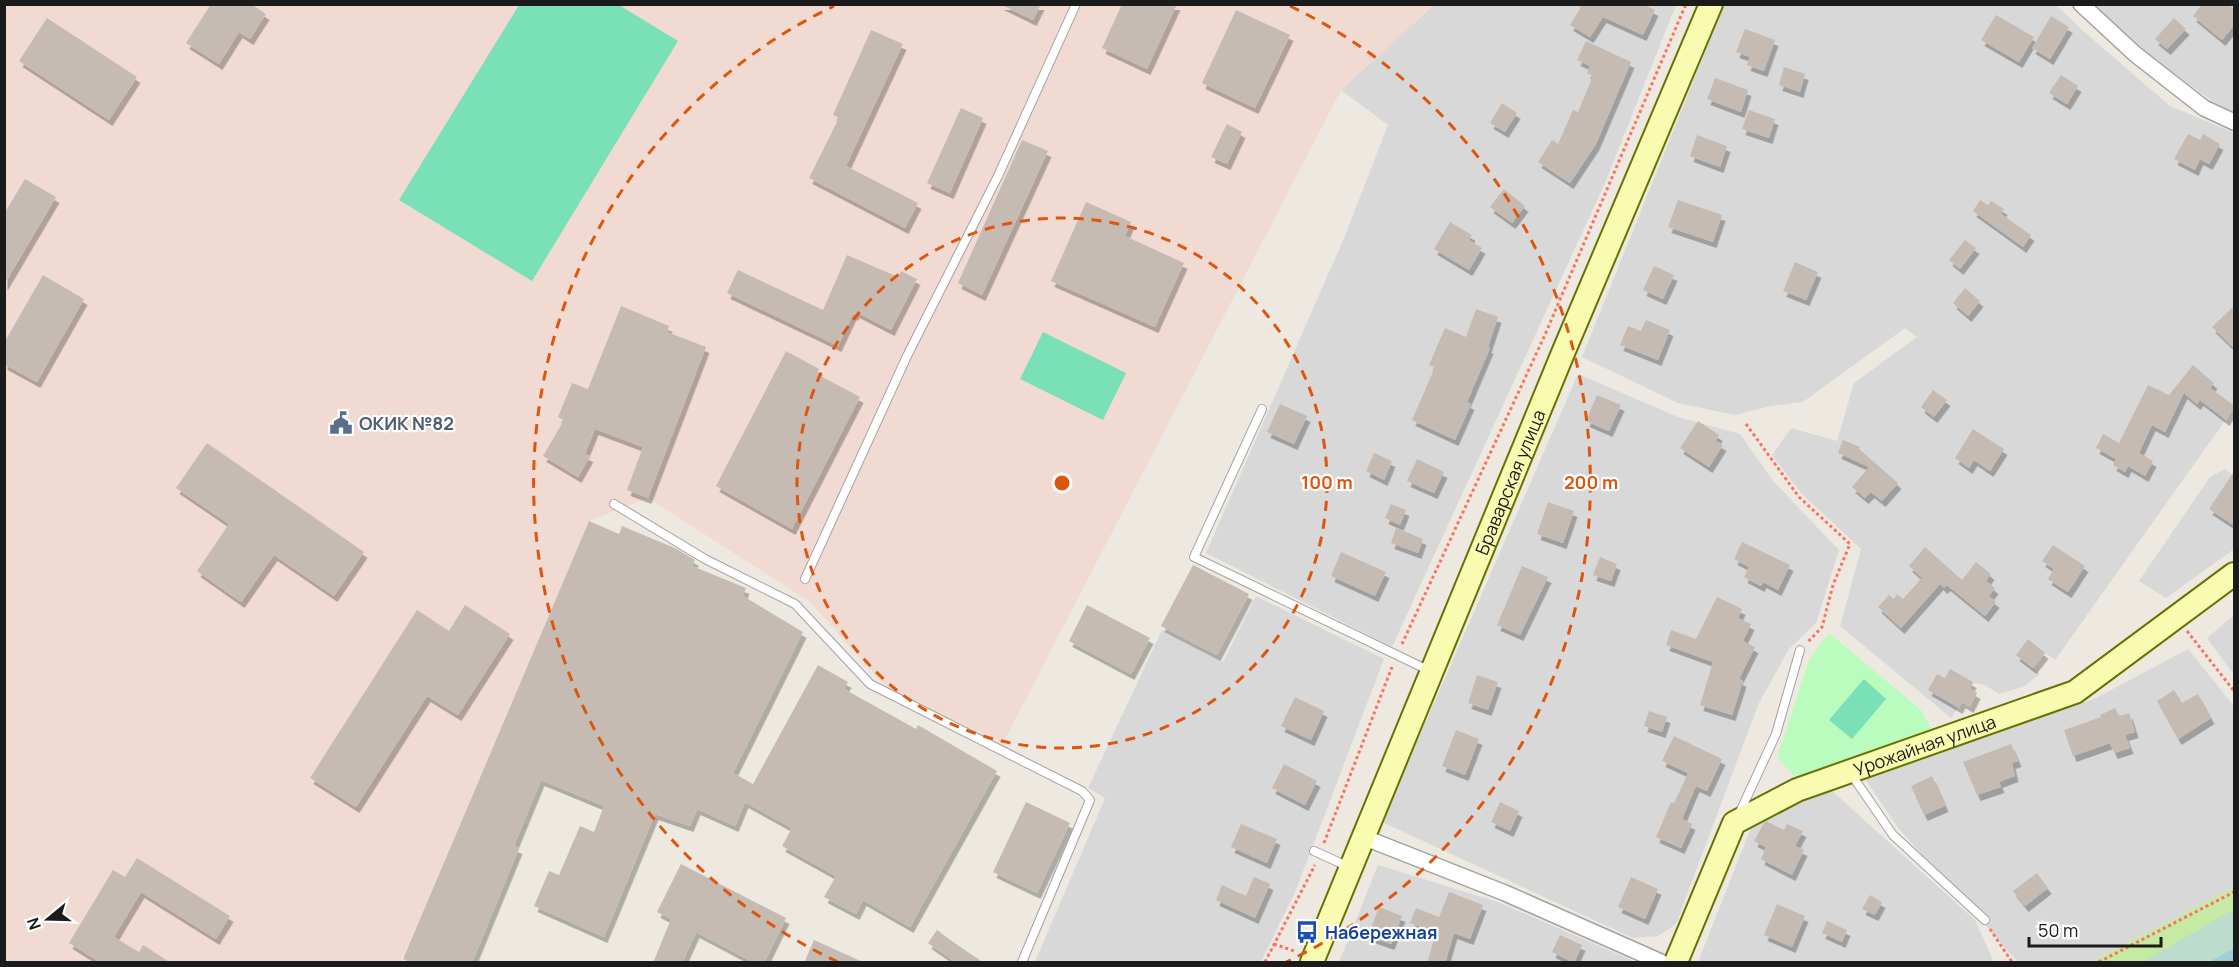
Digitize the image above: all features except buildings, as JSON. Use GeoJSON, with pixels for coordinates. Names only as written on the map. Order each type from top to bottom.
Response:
{"type":"FeatureCollection","features":[{"type":"Feature","properties":{"kind":"main road","name":"Браварская улица"},"geometry":{"type":"LineString","coordinates":[[1303,957],[1351,868],[1711,4]]}},
{"type":"Feature","properties":{"kind":"main road","name":"Урожайная улица"},"geometry":{"type":"LineString","coordinates":[[1734,823],[1797,790],[2075,692],[2235,574]]}},
{"type":"Feature","properties":{"kind":"main road"},"geometry":{"type":"LineString","coordinates":[[1676,963],[1734,823]]}},
{"type":"Feature","properties":{"kind":"street"},"geometry":{"type":"LineString","coordinates":[[2081,4],[2135,54],[2204,108],[2235,122]]}},
{"type":"Feature","properties":{"kind":"street"},"geometry":{"type":"LineString","coordinates":[[1363,837],[1505,893],[1660,963]]}},
{"type":"Feature","properties":{"kind":"lane"},"geometry":{"type":"LineString","coordinates":[[805,579],[907,356],[998,176],[1076,4]]}},
{"type":"Feature","properties":{"kind":"lane"},"geometry":{"type":"LineString","coordinates":[[1262,409],[1194,557],[1431,672]]}},
{"type":"Feature","properties":{"kind":"lane"},"geometry":{"type":"LineString","coordinates":[[614,504],[705,559],[795,604],[870,684],[1082,791],[1090,800],[1022,963]]}},
{"type":"Feature","properties":{"kind":"lane"},"geometry":{"type":"LineString","coordinates":[[1734,823],[1776,734],[1800,650]]}},
{"type":"Feature","properties":{"kind":"lane"},"geometry":{"type":"LineString","coordinates":[[1849,771],[1893,835],[1985,920]]}},
{"type":"Feature","properties":{"kind":"lane"},"geometry":{"type":"LineString","coordinates":[[1317,853],[1351,868]]}},
{"type":"Feature","properties":{"kind":"path"},"geometry":{"type":"LineString","coordinates":[[1265,963],[1317,853],[1397,654],[1544,337],[1686,4]]}},
{"type":"Feature","properties":{"kind":"path"},"geometry":{"type":"LineString","coordinates":[[1746,424],[1799,496],[1850,544],[1833,585],[1822,627],[1800,650]]}},
{"type":"Feature","properties":{"kind":"path"},"geometry":{"type":"LineString","coordinates":[[2176,617],[2235,691]]}},
{"type":"Feature","properties":{"kind":"path"},"geometry":{"type":"LineString","coordinates":[[2099,963],[2235,892]]}},
{"type":"Feature","properties":{"kind":"path"},"geometry":{"type":"LineString","coordinates":[[1985,920],[2012,963]]}},
{"type":"Feature","properties":{"kind":"path"},"geometry":{"type":"LineString","coordinates":[[1274,944],[1303,957]]}},
{"type":"Feature","properties":{"kind":"shaded area","name":"ОКИК №82"},"geometry":{"type":"Polygon","coordinates":[[[5,5],[1434,5],[1341,90],[1003,743],[887,688],[809,601],[648,498],[589,521],[401,962],[5,962],[5,5]]]}},
{"type":"Feature","properties":{"kind":"shaded area"},"geometry":{"type":"Polygon","coordinates":[[[1434,5],[1676,5],[1605,183],[1392,647],[1206,553],[1344,238],[1388,125],[1341,90],[1434,5]]]}},
{"type":"Feature","properties":{"kind":"shaded area"},"geometry":{"type":"Polygon","coordinates":[[[1724,5],[2056,5],[2170,106],[2234,133],[2234,408],[2055,660],[2045,653],[2033,668],[2040,674],[2023,687],[1999,694],[1985,685],[1973,683],[1970,689],[1977,693],[1970,707],[1962,702],[1951,718],[1840,626],[1861,549],[1802,494],[1772,455],[1791,428],[1837,441],[1854,383],[1917,337],[1905,328],[1803,402],[1770,406],[1735,415],[1678,403],[1582,357],[1724,5]]]}},
{"type":"Feature","properties":{"kind":"shaded area"},"geometry":{"type":"Polygon","coordinates":[[[2093,5],[2234,5],[2234,113],[2212,101],[2141,49],[2093,5]]]}},
{"type":"Feature","properties":{"kind":"shaded area"},"geometry":{"type":"Polygon","coordinates":[[[1578,374],[1678,417],[1740,434],[1773,481],[1839,550],[1816,623],[1789,649],[1759,703],[1676,924],[1658,936],[1633,938],[1382,822],[1578,374]]]}},
{"type":"Feature","properties":{"kind":"shaded area"},"geometry":{"type":"Polygon","coordinates":[[[2225,469],[2234,476],[2234,549],[2166,598],[2139,581],[2210,477],[2225,469]]]}},
{"type":"Feature","properties":{"kind":"shaded area"},"geometry":{"type":"Polygon","coordinates":[[[1256,596],[1384,659],[1296,890],[1261,962],[1035,962],[1105,798],[1088,788],[1162,630],[1223,662],[1256,596]]]}},
{"type":"Feature","properties":{"kind":"shaded area"},"geometry":{"type":"Polygon","coordinates":[[[2234,615],[2234,675],[2207,638],[2234,615]]]}},
{"type":"Feature","properties":{"kind":"shaded area"},"geometry":{"type":"Polygon","coordinates":[[[2188,649],[2234,706],[2234,887],[2091,962],[2018,962],[1899,829],[1865,779],[2094,699],[2188,649]]]}},
{"type":"Feature","properties":{"kind":"shaded area"},"geometry":{"type":"Polygon","coordinates":[[[1831,790],[1975,920],[1994,962],[1698,962],[1754,820],[1831,790]]]}},
{"type":"Feature","properties":{"kind":"shaded area"},"geometry":{"type":"Polygon","coordinates":[[[1378,865],[1498,902],[1636,962],[1339,962],[1378,865]]]}},
{"type":"Feature","properties":{"kind":"green space"},"geometry":{"type":"Polygon","coordinates":[[[519,5],[619,5],[678,41],[532,281],[399,200],[519,5]]]}},
{"type":"Feature","properties":{"kind":"green space"},"geometry":{"type":"Polygon","coordinates":[[[1043,332],[1126,373],[1103,420],[1020,379],[1043,332]]]}},
{"type":"Feature","properties":{"kind":"green space"},"geometry":{"type":"Polygon","coordinates":[[[1829,633],[1922,711],[1932,731],[1801,783],[1777,758],[1809,660],[1829,633]]]}},
{"type":"Feature","properties":{"kind":"green space"},"geometry":{"type":"Polygon","coordinates":[[[1864,679],[1886,699],[1852,739],[1829,720],[1864,679]]]}},
{"type":"Feature","properties":{"kind":"green space"},"geometry":{"type":"Polygon","coordinates":[[[2234,887],[2234,948],[2209,962],[2091,962],[2234,887]]]}},
{"type":"Feature","properties":{"kind":"green space"},"geometry":{"type":"Polygon","coordinates":[[[2234,909],[2234,948],[2209,962],[2143,962],[2234,909]]]}},
{"type":"Feature","properties":{"kind":"water"},"geometry":{"type":"Polygon","coordinates":[[[2234,948],[2234,962],[2209,962],[2234,948]]]}},
{"type":"Feature","properties":{"kind":"place","name":"ОКИК №82"},"geometry":{"type":"Point","coordinates":[341,423]}},
{"type":"Feature","properties":{"kind":"place","name":"Набережная"},"geometry":{"type":"Point","coordinates":[1307,932]}}]}
